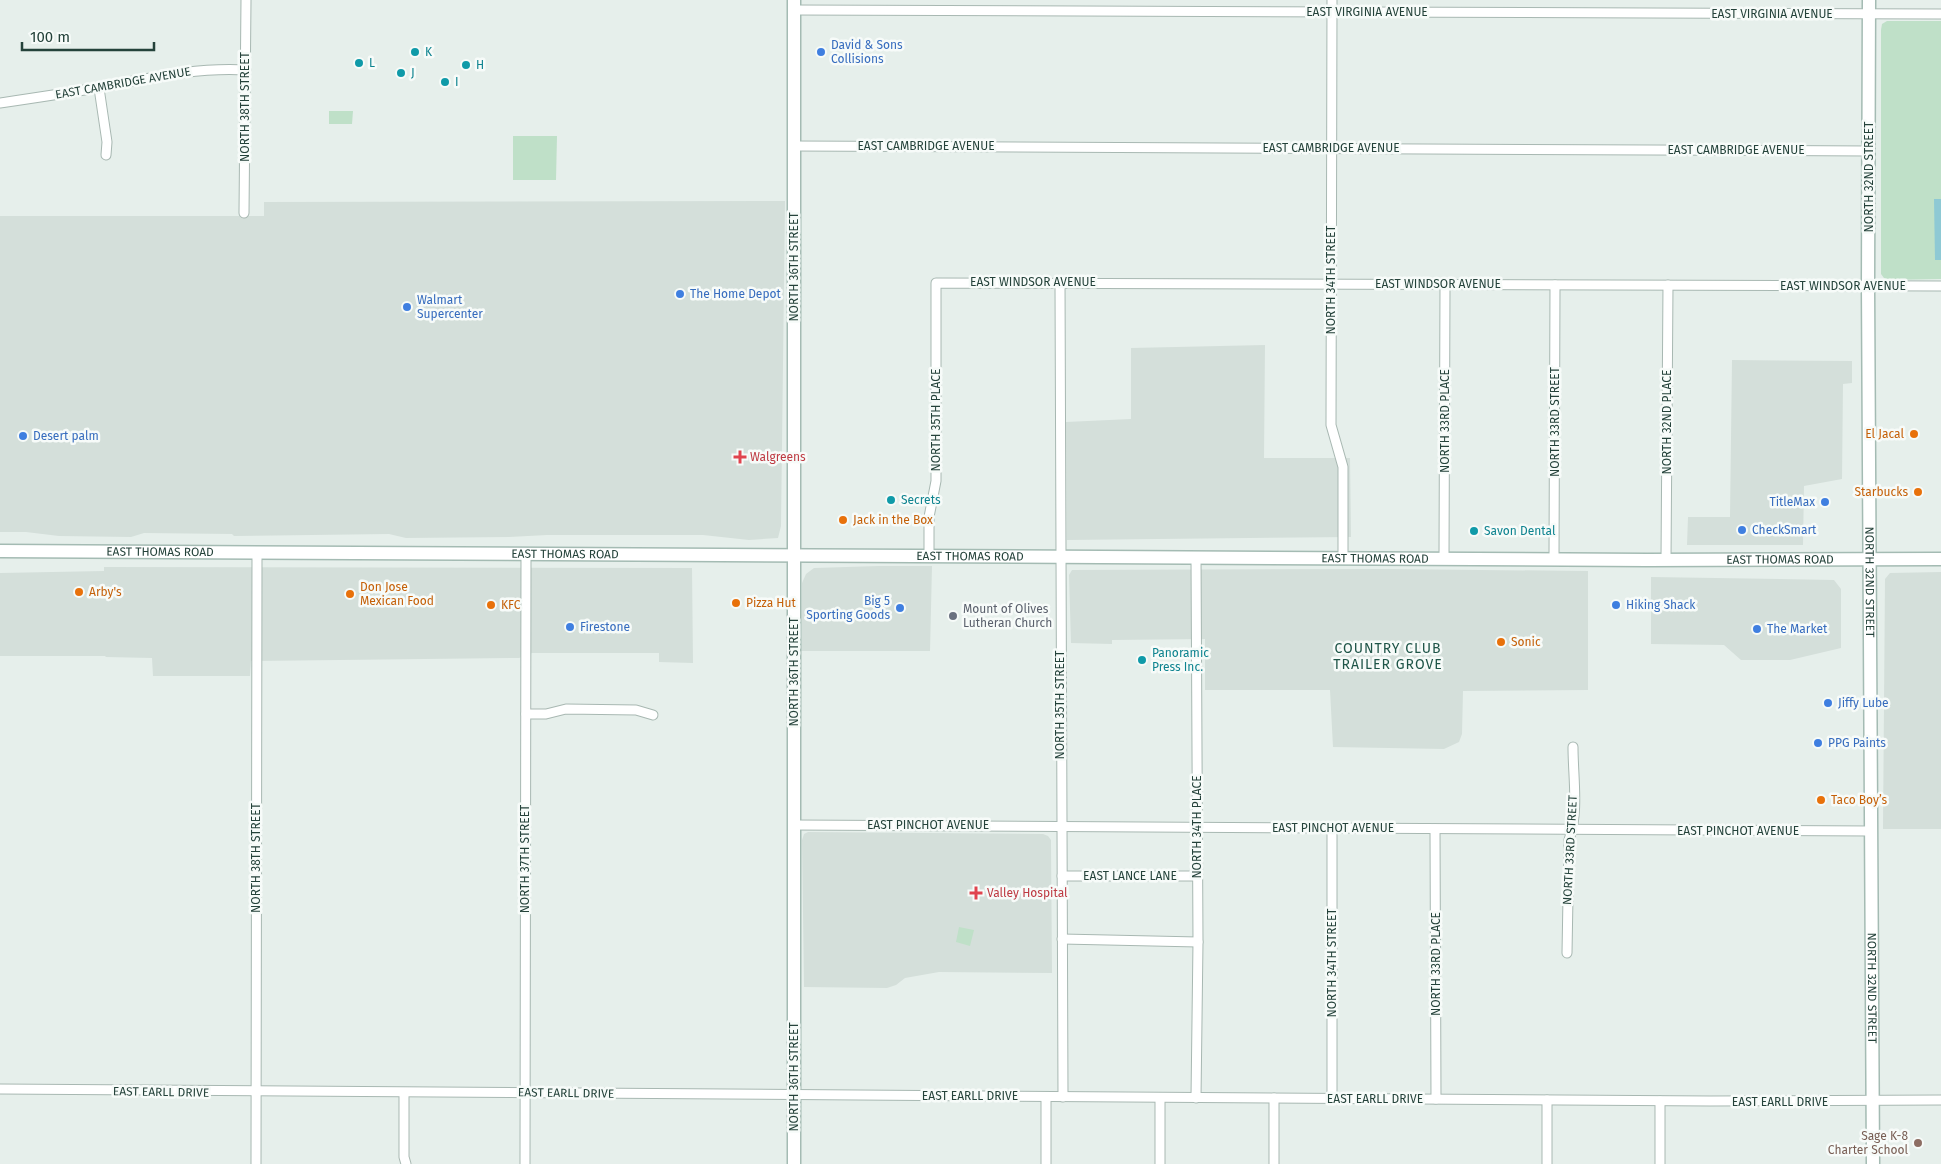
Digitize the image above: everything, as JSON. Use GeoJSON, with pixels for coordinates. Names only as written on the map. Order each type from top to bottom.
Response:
{"type":"FeatureCollection","features":[{"type":"Feature","properties":{"kind":"main road","name":"NORTH 32ND STREET"},"geometry":{"type":"LineString","coordinates":[[1869,0],[1868,286],[1873,1164]]}},
{"type":"Feature","properties":{"kind":"main road","name":"NORTH 36TH STREET"},"geometry":{"type":"LineString","coordinates":[[794,5],[794,1164]]}},
{"type":"Feature","properties":{"kind":"main road","name":"EAST THOMAS ROAD"},"geometry":{"type":"LineString","coordinates":[[0,552],[1666,560],[1941,559]]}},
{"type":"Feature","properties":{"kind":"street","name":"NORTH 38TH STREET"},"geometry":{"type":"LineString","coordinates":[[244,213],[246,0]]}},
{"type":"Feature","properties":{"kind":"street","name":"NORTH 34TH STREET"},"geometry":{"type":"LineString","coordinates":[[1332,0],[1331,425],[1343,467],[1343,558]]}},
{"type":"Feature","properties":{"kind":"street","name":"EAST VIRGINIA AVENUE"},"geometry":{"type":"LineString","coordinates":[[794,5],[1332,12],[1941,14]]}},
{"type":"Feature","properties":{"kind":"street","name":"EAST CAMBRIDGE AVENUE"},"geometry":{"type":"LineString","coordinates":[[0,104],[99,88],[191,70],[246,70]]}},
{"type":"Feature","properties":{"kind":"street"},"geometry":{"type":"LineString","coordinates":[[99,88],[107,142],[106,154]]}},
{"type":"Feature","properties":{"kind":"street","name":"EAST CAMBRIDGE AVENUE"},"geometry":{"type":"LineString","coordinates":[[794,146],[1869,150]]}},
{"type":"Feature","properties":{"kind":"street","name":"NORTH 35TH STREET"},"geometry":{"type":"LineString","coordinates":[[1060,282],[1063,1097]]}},
{"type":"Feature","properties":{"kind":"street","name":"EAST WINDSOR AVENUE"},"geometry":{"type":"LineString","coordinates":[[936,283],[1941,286]]}},
{"type":"Feature","properties":{"kind":"street","name":"NORTH 35TH PLACE"},"geometry":{"type":"LineString","coordinates":[[929,555],[929,517],[936,481],[936,283]]}},
{"type":"Feature","properties":{"kind":"street","name":"NORTH 33RD PLACE"},"geometry":{"type":"LineString","coordinates":[[1444,558],[1445,284]]}},
{"type":"Feature","properties":{"kind":"street","name":"NORTH 33RD STREET"},"geometry":{"type":"LineString","coordinates":[[1554,558],[1555,285]]}},
{"type":"Feature","properties":{"kind":"street","name":"NORTH 32ND PLACE"},"geometry":{"type":"LineString","coordinates":[[1666,560],[1668,285]]}},
{"type":"Feature","properties":{"kind":"street","name":"NORTH 38TH STREET"},"geometry":{"type":"LineString","coordinates":[[256,1164],[257,552]]}},
{"type":"Feature","properties":{"kind":"street","name":"NORTH 37TH STREET"},"geometry":{"type":"LineString","coordinates":[[524,1164],[526,554]]}},
{"type":"Feature","properties":{"kind":"street","name":"NORTH 34TH PLACE"},"geometry":{"type":"LineString","coordinates":[[1196,557],[1198,942],[1196,1098]]}},
{"type":"Feature","properties":{"kind":"street"},"geometry":{"type":"LineString","coordinates":[[526,714],[546,714],[566,709],[636,710],[653,715]]}},
{"type":"Feature","properties":{"kind":"street","name":"NORTH 33RD STREET"},"geometry":{"type":"LineString","coordinates":[[1567,953],[1569,840],[1573,830],[1573,747]]}},
{"type":"Feature","properties":{"kind":"street","name":"EAST PINCHOT AVENUE"},"geometry":{"type":"LineString","coordinates":[[794,825],[1872,831]]}},
{"type":"Feature","properties":{"kind":"street","name":"NORTH 34TH STREET"},"geometry":{"type":"LineString","coordinates":[[1332,828],[1332,1099]]}},
{"type":"Feature","properties":{"kind":"street","name":"NORTH 33RD PLACE"},"geometry":{"type":"LineString","coordinates":[[1435,829],[1436,1100]]}},
{"type":"Feature","properties":{"kind":"street","name":"EAST LANCE LANE"},"geometry":{"type":"LineString","coordinates":[[1062,876],[1197,876]]}},
{"type":"Feature","properties":{"kind":"street"},"geometry":{"type":"LineString","coordinates":[[1062,941],[1080,939],[1083,941],[1198,942]]}},
{"type":"Feature","properties":{"kind":"street","name":"EAST EARLL DRIVE"},"geometry":{"type":"LineString","coordinates":[[0,1089],[1436,1100],[1873,1102],[1941,1100]]}},
{"type":"Feature","properties":{"kind":"street"},"geometry":{"type":"LineString","coordinates":[[404,1093],[404,1157],[406,1164]]}},
{"type":"Feature","properties":{"kind":"street"},"geometry":{"type":"LineString","coordinates":[[1046,1097],[1046,1164]]}},
{"type":"Feature","properties":{"kind":"street"},"geometry":{"type":"LineString","coordinates":[[1160,1098],[1160,1164]]}},
{"type":"Feature","properties":{"kind":"street"},"geometry":{"type":"LineString","coordinates":[[1274,1098],[1274,1164]]}},
{"type":"Feature","properties":{"kind":"street"},"geometry":{"type":"LineString","coordinates":[[1547,1100],[1548,1164]]}},
{"type":"Feature","properties":{"kind":"street"},"geometry":{"type":"LineString","coordinates":[[1660,1101],[1660,1164]]}},
{"type":"Feature","properties":{"kind":"shaded area"},"geometry":{"type":"Polygon","coordinates":[[[785,201],[781,526],[778,538],[749,540],[703,535],[547,535],[406,538],[389,534],[234,536],[232,534],[144,533],[131,537],[59,536],[26,532],[0,532],[0,216],[264,216],[264,202],[785,201]]]}},
{"type":"Feature","properties":{"kind":"shaded area"},"geometry":{"type":"Polygon","coordinates":[[[1265,345],[1264,458],[1350,458],[1351,537],[1067,540],[1066,422],[1131,419],[1131,348],[1265,345]]]}},
{"type":"Feature","properties":{"kind":"shaded area"},"geometry":{"type":"Polygon","coordinates":[[[1732,360],[1852,361],[1852,383],[1843,384],[1842,479],[1804,486],[1803,545],[1687,545],[1688,517],[1730,517],[1732,360]]]}},
{"type":"Feature","properties":{"kind":"shaded area"},"geometry":{"type":"Polygon","coordinates":[[[932,566],[930,651],[801,651],[802,583],[806,574],[814,568],[932,566]]]}},
{"type":"Feature","properties":{"kind":"shaded area"},"geometry":{"type":"Polygon","coordinates":[[[104,567],[692,568],[693,663],[659,662],[659,653],[532,653],[519,658],[251,661],[250,676],[153,676],[152,658],[0,656],[0,573],[104,571],[104,567]]]}},
{"type":"Feature","properties":{"kind":"shaded area"},"geometry":{"type":"Polygon","coordinates":[[[1387,569],[1588,571],[1588,690],[1463,691],[1462,734],[1459,742],[1444,749],[1333,747],[1330,690],[1205,690],[1205,639],[1112,640],[1112,644],[1071,643],[1069,575],[1072,570],[1387,569]]]}},
{"type":"Feature","properties":{"kind":"shaded area"},"geometry":{"type":"Polygon","coordinates":[[[1941,572],[1941,829],[1883,829],[1885,579],[1890,573],[1941,572]]]}},
{"type":"Feature","properties":{"kind":"shaded area"},"geometry":{"type":"Polygon","coordinates":[[[1651,577],[1834,580],[1841,589],[1841,648],[1790,660],[1741,660],[1724,645],[1651,644],[1651,577]]]}},
{"type":"Feature","properties":{"kind":"shaded area"},"geometry":{"type":"Polygon","coordinates":[[[808,832],[1043,834],[1048,836],[1051,840],[1052,973],[939,972],[905,978],[896,985],[887,988],[804,987],[802,840],[804,834],[808,832]]]}},
{"type":"Feature","properties":{"kind":"green space"},"geometry":{"type":"Polygon","coordinates":[[[1887,21],[1941,21],[1941,279],[1889,280],[1881,274],[1881,30],[1882,24],[1887,21]]]}},
{"type":"Feature","properties":{"kind":"green space"},"geometry":{"type":"Polygon","coordinates":[[[329,111],[353,111],[352,124],[329,124],[329,111]]]}},
{"type":"Feature","properties":{"kind":"green space"},"geometry":{"type":"Polygon","coordinates":[[[513,136],[557,136],[556,180],[513,180],[513,136]]]}},
{"type":"Feature","properties":{"kind":"green space"},"geometry":{"type":"Polygon","coordinates":[[[959,927],[974,930],[970,946],[956,942],[959,927]]]}},
{"type":"Feature","properties":{"kind":"water"},"geometry":{"type":"Polygon","coordinates":[[[1934,199],[1941,199],[1941,260],[1935,260],[1934,199]]]}},
{"type":"Feature","properties":{"kind":"place","name":"K"},"geometry":{"type":"Point","coordinates":[415,52]}},
{"type":"Feature","properties":{"kind":"place","name":"David & Sons Collisions"},"geometry":{"type":"Point","coordinates":[821,52]}},
{"type":"Feature","properties":{"kind":"place","name":"L"},"geometry":{"type":"Point","coordinates":[359,63]}},
{"type":"Feature","properties":{"kind":"place","name":"H"},"geometry":{"type":"Point","coordinates":[466,65]}},
{"type":"Feature","properties":{"kind":"place","name":"J"},"geometry":{"type":"Point","coordinates":[401,73]}},
{"type":"Feature","properties":{"kind":"place","name":"I"},"geometry":{"type":"Point","coordinates":[445,82]}},
{"type":"Feature","properties":{"kind":"place","name":"The Home Depot"},"geometry":{"type":"Point","coordinates":[680,294]}},
{"type":"Feature","properties":{"kind":"place","name":"Walmart Supercenter"},"geometry":{"type":"Point","coordinates":[407,307]}},
{"type":"Feature","properties":{"kind":"place","name":"El Jacal"},"geometry":{"type":"Point","coordinates":[1914,434]}},
{"type":"Feature","properties":{"kind":"place","name":"Desert palm"},"geometry":{"type":"Point","coordinates":[23,436]}},
{"type":"Feature","properties":{"kind":"place","name":"Walgreens"},"geometry":{"type":"Point","coordinates":[740,457]}},
{"type":"Feature","properties":{"kind":"place","name":"Starbucks"},"geometry":{"type":"Point","coordinates":[1918,492]}},
{"type":"Feature","properties":{"kind":"place","name":"Secrets"},"geometry":{"type":"Point","coordinates":[891,500]}},
{"type":"Feature","properties":{"kind":"place","name":"TitleMax"},"geometry":{"type":"Point","coordinates":[1825,502]}},
{"type":"Feature","properties":{"kind":"place","name":"Jack in the Box"},"geometry":{"type":"Point","coordinates":[843,520]}},
{"type":"Feature","properties":{"kind":"place","name":"CheckSmart"},"geometry":{"type":"Point","coordinates":[1742,530]}},
{"type":"Feature","properties":{"kind":"place","name":"Savon Dental"},"geometry":{"type":"Point","coordinates":[1474,531]}},
{"type":"Feature","properties":{"kind":"place","name":"Arby's"},"geometry":{"type":"Point","coordinates":[79,592]}},
{"type":"Feature","properties":{"kind":"place","name":"Don Jose Mexican Food"},"geometry":{"type":"Point","coordinates":[350,594]}},
{"type":"Feature","properties":{"kind":"place","name":"Pizza Hut"},"geometry":{"type":"Point","coordinates":[736,603]}},
{"type":"Feature","properties":{"kind":"place","name":"KFC"},"geometry":{"type":"Point","coordinates":[491,605]}},
{"type":"Feature","properties":{"kind":"place","name":"Hiking Shack"},"geometry":{"type":"Point","coordinates":[1616,605]}},
{"type":"Feature","properties":{"kind":"place","name":"Big 5 Sporting Goods"},"geometry":{"type":"Point","coordinates":[900,608]}},
{"type":"Feature","properties":{"kind":"place","name":"Mount of Olives Lutheran Church"},"geometry":{"type":"Point","coordinates":[953,616]}},
{"type":"Feature","properties":{"kind":"place","name":"Firestone"},"geometry":{"type":"Point","coordinates":[570,627]}},
{"type":"Feature","properties":{"kind":"place","name":"The Market"},"geometry":{"type":"Point","coordinates":[1757,629]}},
{"type":"Feature","properties":{"kind":"place","name":"Sonic"},"geometry":{"type":"Point","coordinates":[1501,642]}},
{"type":"Feature","properties":{"kind":"place","name":"Panoramic Press Inc."},"geometry":{"type":"Point","coordinates":[1142,660]}},
{"type":"Feature","properties":{"kind":"place","name":"Jiffy Lube"},"geometry":{"type":"Point","coordinates":[1828,703]}},
{"type":"Feature","properties":{"kind":"place","name":"PPG Paints"},"geometry":{"type":"Point","coordinates":[1818,743]}},
{"type":"Feature","properties":{"kind":"place","name":"Taco Boy’s"},"geometry":{"type":"Point","coordinates":[1821,800]}},
{"type":"Feature","properties":{"kind":"place","name":"Valley Hospital"},"geometry":{"type":"Point","coordinates":[976,893]}},
{"type":"Feature","properties":{"kind":"place","name":"Sage K-8 Charter School"},"geometry":{"type":"Point","coordinates":[1918,1143]}},
{"type":"Feature","properties":{"kind":"district","name":"COUNTRY CLUB TRAILER GROVE"},"geometry":{"type":"Point","coordinates":[1388,656]}}]}
